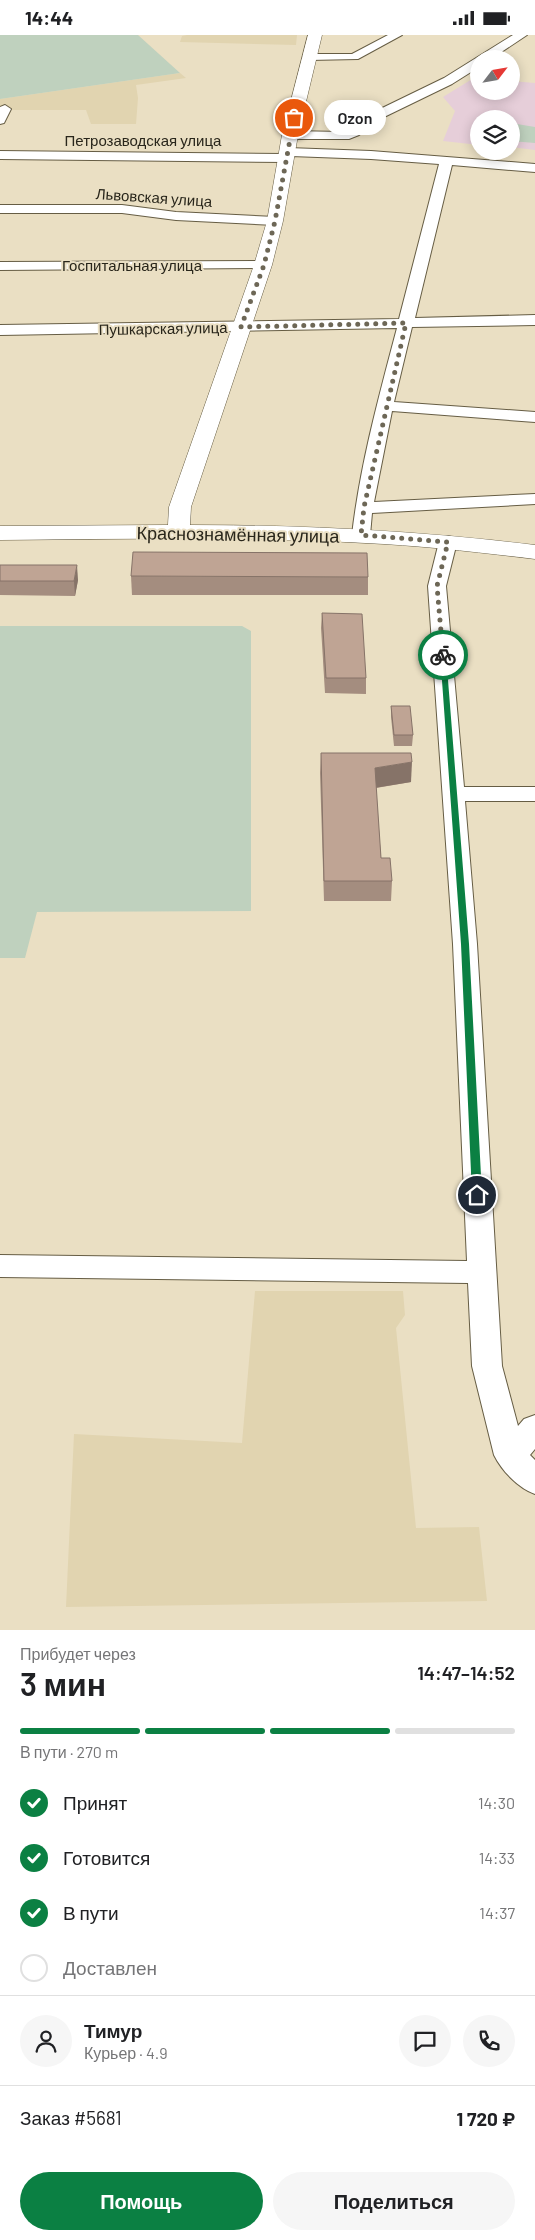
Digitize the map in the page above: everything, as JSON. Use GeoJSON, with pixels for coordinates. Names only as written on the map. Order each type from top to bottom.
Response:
{"type":"FeatureCollection","features":[{"type":"Feature","properties":{"kind":"street"},"geometry":{"type":"LineString","coordinates":[[179,531],[180,507],[264,265],[275,221],[290,135],[315,35]]}},
{"type":"Feature","properties":{"kind":"street"},"geometry":{"type":"LineString","coordinates":[[309,57],[354,57],[396,35]]}},
{"type":"Feature","properties":{"kind":"street"},"geometry":{"type":"LineString","coordinates":[[498,50],[522,35]]}},
{"type":"Feature","properties":{"kind":"street"},"geometry":{"type":"LineString","coordinates":[[290,135],[345,136],[355,133],[378,115],[448,81],[470,68]]}},
{"type":"Feature","properties":{"kind":"street","name":"Петрозаводская улица"},"geometry":{"type":"LineString","coordinates":[[0,155],[287,155],[447,160],[535,168]]}},
{"type":"Feature","properties":{"kind":"street"},"geometry":{"type":"LineString","coordinates":[[361,535],[364,507],[385,406],[447,160]]}},
{"type":"Feature","properties":{"kind":"street","name":"Львовская улица"},"geometry":{"type":"LineString","coordinates":[[0,209],[122,209],[176,216],[275,221]]}},
{"type":"Feature","properties":{"kind":"street","name":"Госпитальная улица"},"geometry":{"type":"LineString","coordinates":[[0,266],[264,265]]}},
{"type":"Feature","properties":{"kind":"street","name":"Пушкарская улица"},"geometry":{"type":"LineString","coordinates":[[0,330],[241,327],[535,320]]}},
{"type":"Feature","properties":{"kind":"street"},"geometry":{"type":"LineString","coordinates":[[385,406],[535,417]]}},
{"type":"Feature","properties":{"kind":"street"},"geometry":{"type":"LineString","coordinates":[[364,507],[535,499]]}},
{"type":"Feature","properties":{"kind":"street","name":"Краснознамённая улица"},"geometry":{"type":"LineString","coordinates":[[0,533],[179,531],[361,535],[535,552]]}},
{"type":"Feature","properties":{"kind":"street"},"geometry":{"type":"LineString","coordinates":[[448,542],[437,586],[465,944],[487,1366],[510,1455],[535,1481]]}},
{"type":"Feature","properties":{"kind":"street"},"geometry":{"type":"LineString","coordinates":[[454,794],[535,794]]}},
{"type":"Feature","properties":{"kind":"street"},"geometry":{"type":"LineString","coordinates":[[0,1267],[481,1272]]}},
{"type":"Feature","properties":{"kind":"street"},"geometry":{"type":"LineString","coordinates":[[510,1455],[535,1428]]}},
{"type":"Feature","properties":{"kind":"shaded area"},"geometry":{"type":"Polygon","coordinates":[[[297,35],[296,45],[180,42],[182,36],[297,35]]]}},
{"type":"Feature","properties":{"kind":"shaded area"},"geometry":{"type":"Polygon","coordinates":[[[180,73],[186,78],[136,85],[138,98],[136,124],[91,124],[86,110],[0,110],[0,99],[180,73]]]}},
{"type":"Feature","properties":{"kind":"shaded area"},"geometry":{"type":"Polygon","coordinates":[[[470,80],[470,100],[520,100],[520,82],[535,83],[535,150],[520,148],[520,110],[470,110],[470,144],[443,141],[455,111],[443,97],[470,80]]]}},
{"type":"Feature","properties":{"kind":"shaded area"},"geometry":{"type":"Polygon","coordinates":[[[255,1291],[403,1291],[405,1315],[396,1328],[416,1528],[479,1527],[487,1601],[66,1607],[74,1434],[242,1443],[255,1291]]]}},
{"type":"Feature","properties":{"kind":"green space"},"geometry":{"type":"Polygon","coordinates":[[[0,35],[138,35],[180,73],[0,99],[0,35]]]}},
{"type":"Feature","properties":{"kind":"green space"},"geometry":{"type":"Polygon","coordinates":[[[520,124],[535,127],[535,143],[520,142],[520,124]]]}},
{"type":"Feature","properties":{"kind":"green space"},"geometry":{"type":"Polygon","coordinates":[[[0,626],[242,626],[251,631],[251,911],[37,912],[25,958],[0,958],[0,626]]]}},
{"type":"Feature","properties":{"kind":"building"},"geometry":{"type":"Polygon","coordinates":[[[133,552],[367,553],[368,577],[131,576],[133,552]]]}},
{"type":"Feature","properties":{"kind":"building"},"geometry":{"type":"Polygon","coordinates":[[[0,565],[77,565],[74,581],[0,581],[0,565]]]}},
{"type":"Feature","properties":{"kind":"building"},"geometry":{"type":"Polygon","coordinates":[[[322,613],[362,614],[366,678],[326,678],[322,613]]]}},
{"type":"Feature","properties":{"kind":"building"},"geometry":{"type":"Polygon","coordinates":[[[391,706],[410,706],[413,735],[394,735],[391,706]]]}},
{"type":"Feature","properties":{"kind":"building"},"geometry":{"type":"Polygon","coordinates":[[[321,753],[411,753],[412,762],[375,768],[381,858],[390,858],[392,881],[324,881],[321,753]]]}},
{"type":"Feature","properties":{"kind":"way so far"},"geometry":{"type":"LineString","coordinates":[[294,118],[275,221],[264,265],[241,327],[406,323],[385,406],[364,507],[361,535],[448,542],[437,586],[443,655]]}},
{"type":"Feature","properties":{"kind":"place","name":"Ozon"},"geometry":{"type":"Point","coordinates":[294,118]}},
{"type":"Feature","properties":{"kind":"route"},"geometry":{"type":"LineString","coordinates":[[443,655],[465,944],[477,1195]]}}]}
